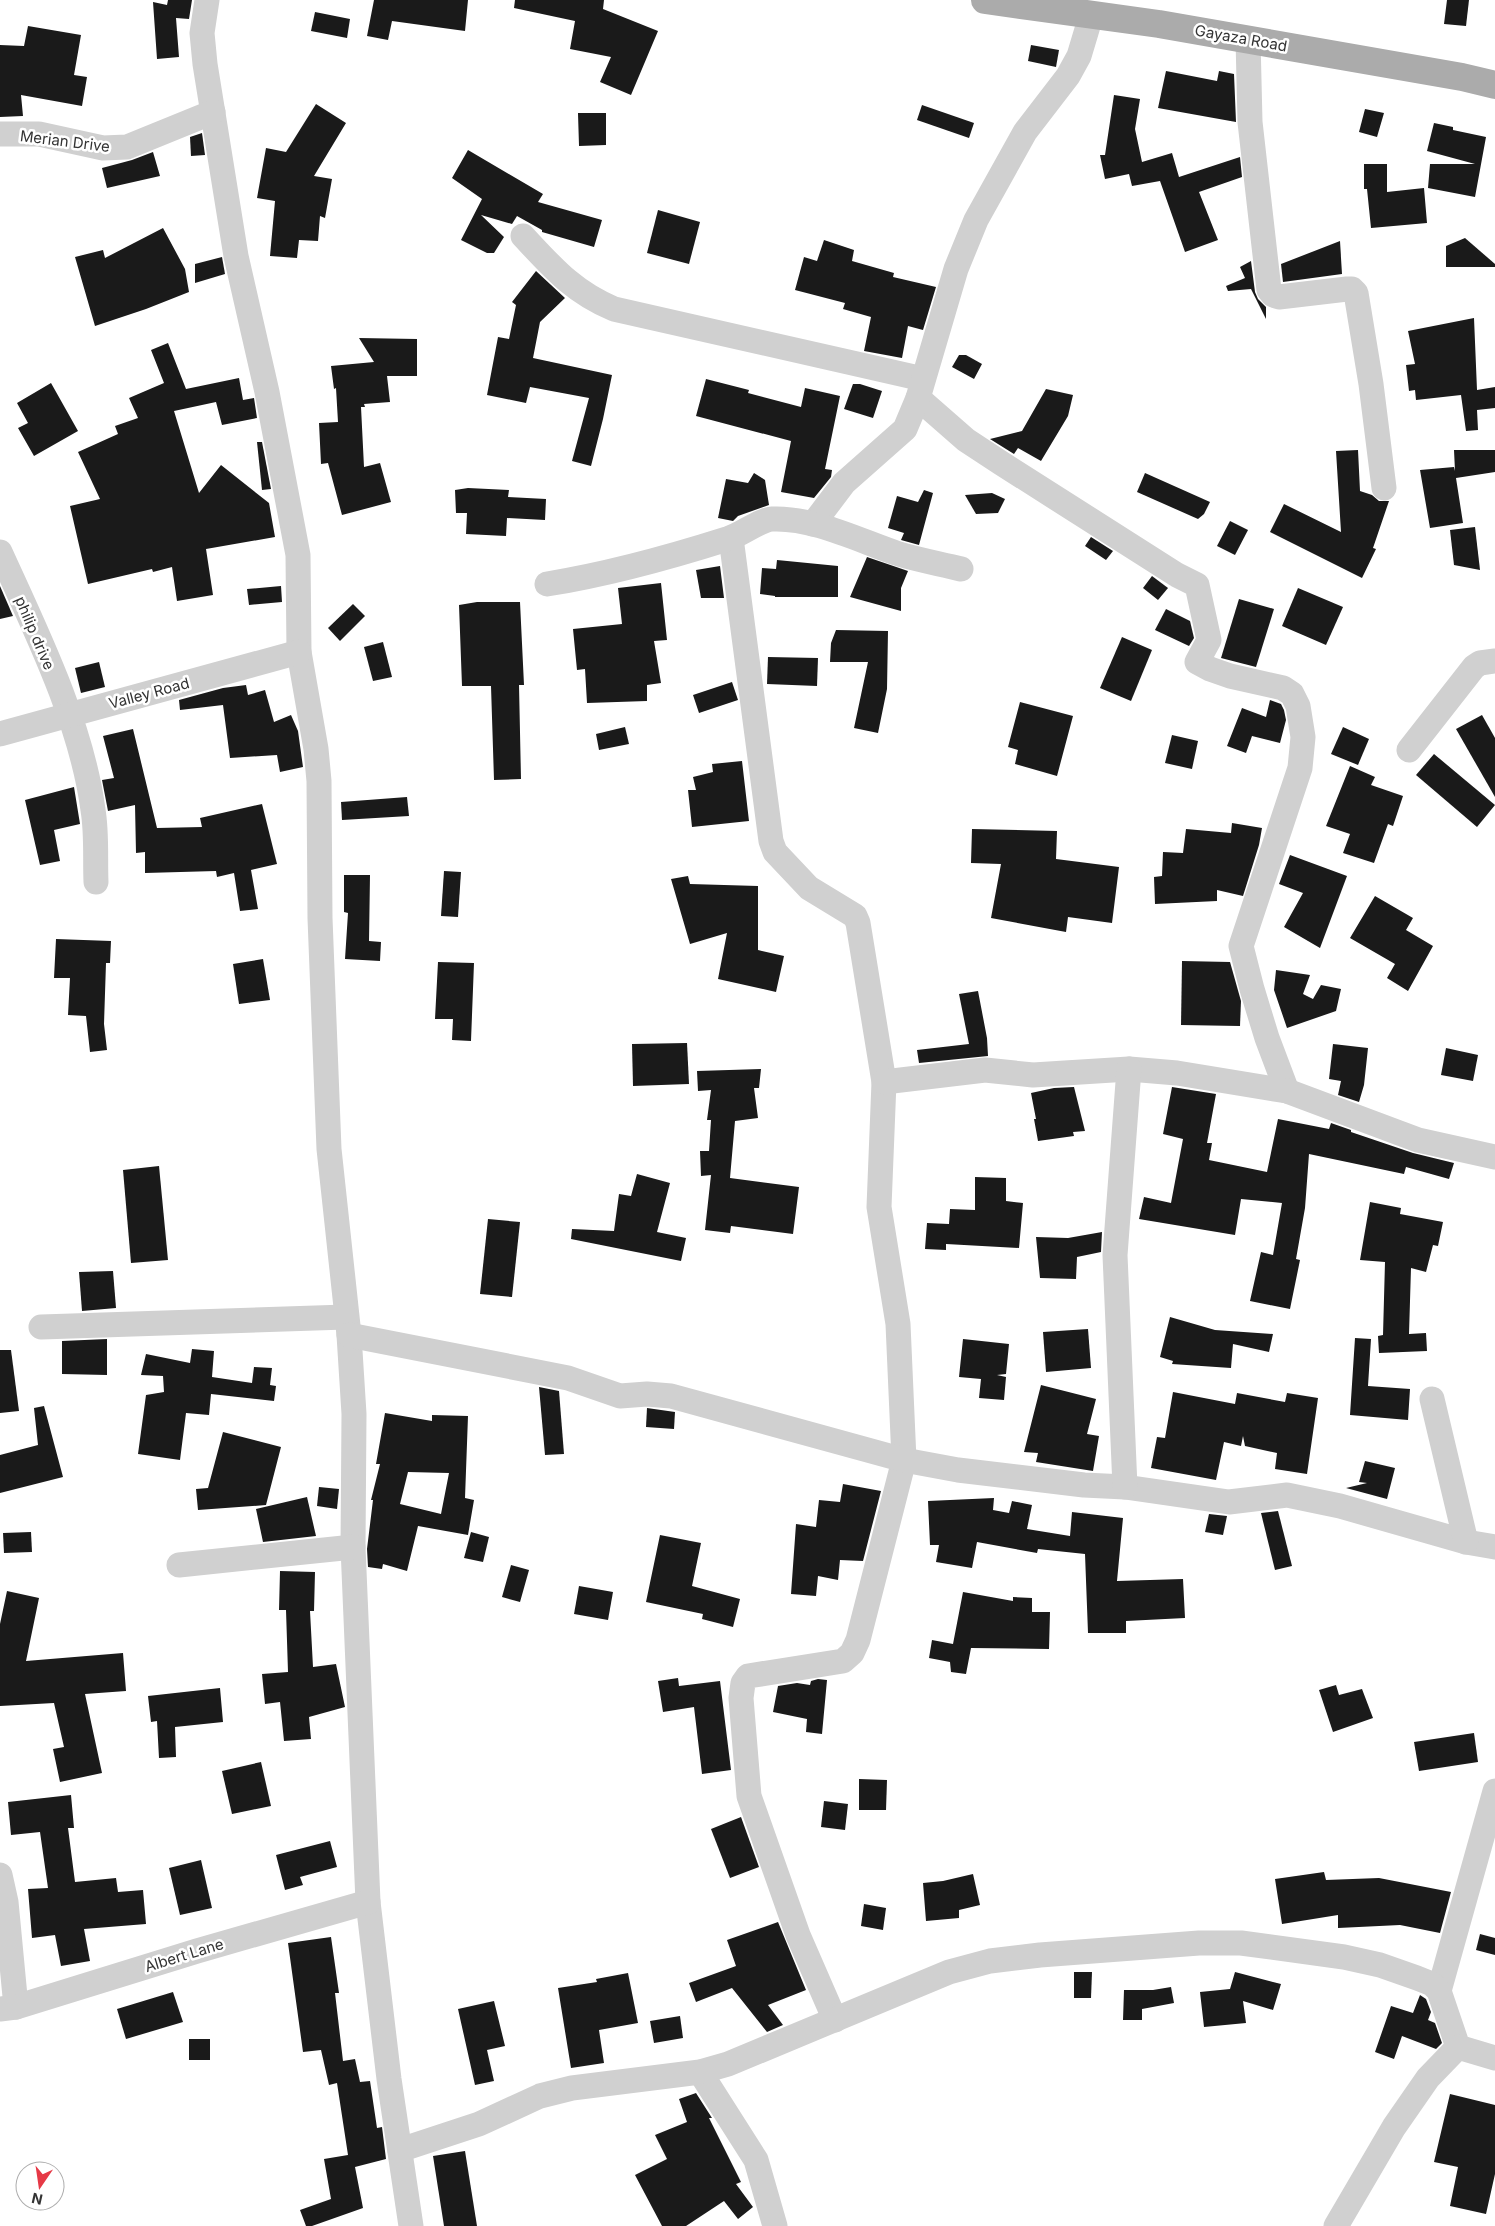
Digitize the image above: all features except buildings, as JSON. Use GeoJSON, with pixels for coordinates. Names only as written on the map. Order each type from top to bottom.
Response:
{"type":"FeatureCollection","features":[{"type":"Feature","properties":{"kind":"main road","name":"Gayaza Road"},"geometry":{"type":"LineString","coordinates":[[985,0],[1159,24],[1462,77],[1495,85]]}},
{"type":"Feature","properties":{"kind":"street"},"geometry":{"type":"LineString","coordinates":[[207,0],[202,34],[205,64],[236,256],[268,392],[292,514],[298,555],[299,652],[316,749],[319,781],[320,918],[329,1149],[354,1414],[353,1547],[368,1902],[389,2079],[411,2226]]}},
{"type":"Feature","properties":{"kind":"street"},"geometry":{"type":"LineString","coordinates":[[813,524],[844,483],[905,429],[921,388],[956,269],[976,220],[1025,132],[1068,76],[1079,56],[1091,16]]}},
{"type":"Feature","properties":{"kind":"street"},"geometry":{"type":"LineString","coordinates":[[1248,39],[1250,122],[1269,290],[1272,295],[1279,297],[1347,289],[1352,289],[1356,293],[1371,384],[1384,488]]}},
{"type":"Feature","properties":{"kind":"street","name":"Merian Drive"},"geometry":{"type":"LineString","coordinates":[[0,134],[39,134],[103,148],[127,147],[214,112]]}},
{"type":"Feature","properties":{"kind":"street"},"geometry":{"type":"LineString","coordinates":[[523,236],[565,281],[594,301],[614,309],[921,388],[966,440],[1177,575],[1197,585],[1208,640],[1198,662],[1210,669],[1230,676],[1283,688],[1292,694],[1298,706],[1303,737],[1300,768],[1241,946],[1264,1030],[1287,1090]]}},
{"type":"Feature","properties":{"kind":"street"},"geometry":{"type":"LineString","coordinates":[[547,584],[600,576],[634,567],[731,538],[769,519],[813,524],[902,555],[961,569]]}},
{"type":"Feature","properties":{"kind":"street"},"geometry":{"type":"LineString","coordinates":[[731,538],[770,841],[776,852],[809,888],[855,916],[858,923],[884,1082],[879,1207],[898,1324],[904,1460],[858,1640],[852,1653],[843,1661],[748,1676],[743,1682],[741,1698],[749,1796],[798,1935],[835,2020]]}},
{"type":"Feature","properties":{"kind":"street","name":"philip drive"},"geometry":{"type":"LineString","coordinates":[[0,552],[69,715],[86,774],[94,811],[96,882]]}},
{"type":"Feature","properties":{"kind":"street","name":"Valley Road"},"geometry":{"type":"LineString","coordinates":[[0,734],[299,652]]}},
{"type":"Feature","properties":{"kind":"street"},"geometry":{"type":"LineString","coordinates":[[1409,750],[1474,667],[1495,661]]}},
{"type":"Feature","properties":{"kind":"street"},"geometry":{"type":"LineString","coordinates":[[1125,1487],[1115,1255],[1129,1069]]}},
{"type":"Feature","properties":{"kind":"street"},"geometry":{"type":"LineString","coordinates":[[884,1082],[985,1070],[1033,1075],[1129,1069],[1204,1077],[1287,1090],[1418,1140],[1495,1157]]}},
{"type":"Feature","properties":{"kind":"street"},"geometry":{"type":"LineString","coordinates":[[41,1327],[347,1326],[568,1378],[620,1396],[647,1394],[671,1396],[904,1460],[958,1470],[1084,1485],[1125,1487],[1229,1502],[1288,1495],[1340,1506],[1466,1542],[1495,1547]]}},
{"type":"Feature","properties":{"kind":"street"},"geometry":{"type":"LineString","coordinates":[[1432,1399],[1466,1542]]}},
{"type":"Feature","properties":{"kind":"street"},"geometry":{"type":"LineString","coordinates":[[179,1565],[353,1547]]}},
{"type":"Feature","properties":{"kind":"street"},"geometry":{"type":"LineString","coordinates":[[1439,1991],[1495,1791]]}},
{"type":"Feature","properties":{"kind":"street"},"geometry":{"type":"LineString","coordinates":[[0,1875],[6,1902],[8,2008]]}},
{"type":"Feature","properties":{"kind":"street","name":"Albert Lane"},"geometry":{"type":"LineString","coordinates":[[8,2008],[368,1902]]}},
{"type":"Feature","properties":{"kind":"street"},"geometry":{"type":"LineString","coordinates":[[400,2150],[479,2124],[540,2096],[572,2088],[700,2072],[728,2064],[949,1972],[990,1961],[1040,1954],[1199,1943],[1241,1943],[1344,1957],[1396,1969],[1432,1984],[1439,1991],[1458,2047]]}},
{"type":"Feature","properties":{"kind":"street"},"geometry":{"type":"LineString","coordinates":[[1458,2047],[1495,2058]]}},
{"type":"Feature","properties":{"kind":"street"},"geometry":{"type":"LineString","coordinates":[[1336,2226],[1394,2128],[1428,2078],[1458,2047]]}},
{"type":"Feature","properties":{"kind":"street"},"geometry":{"type":"LineString","coordinates":[[700,2072],[756,2160],[775,2226]]}}]}
